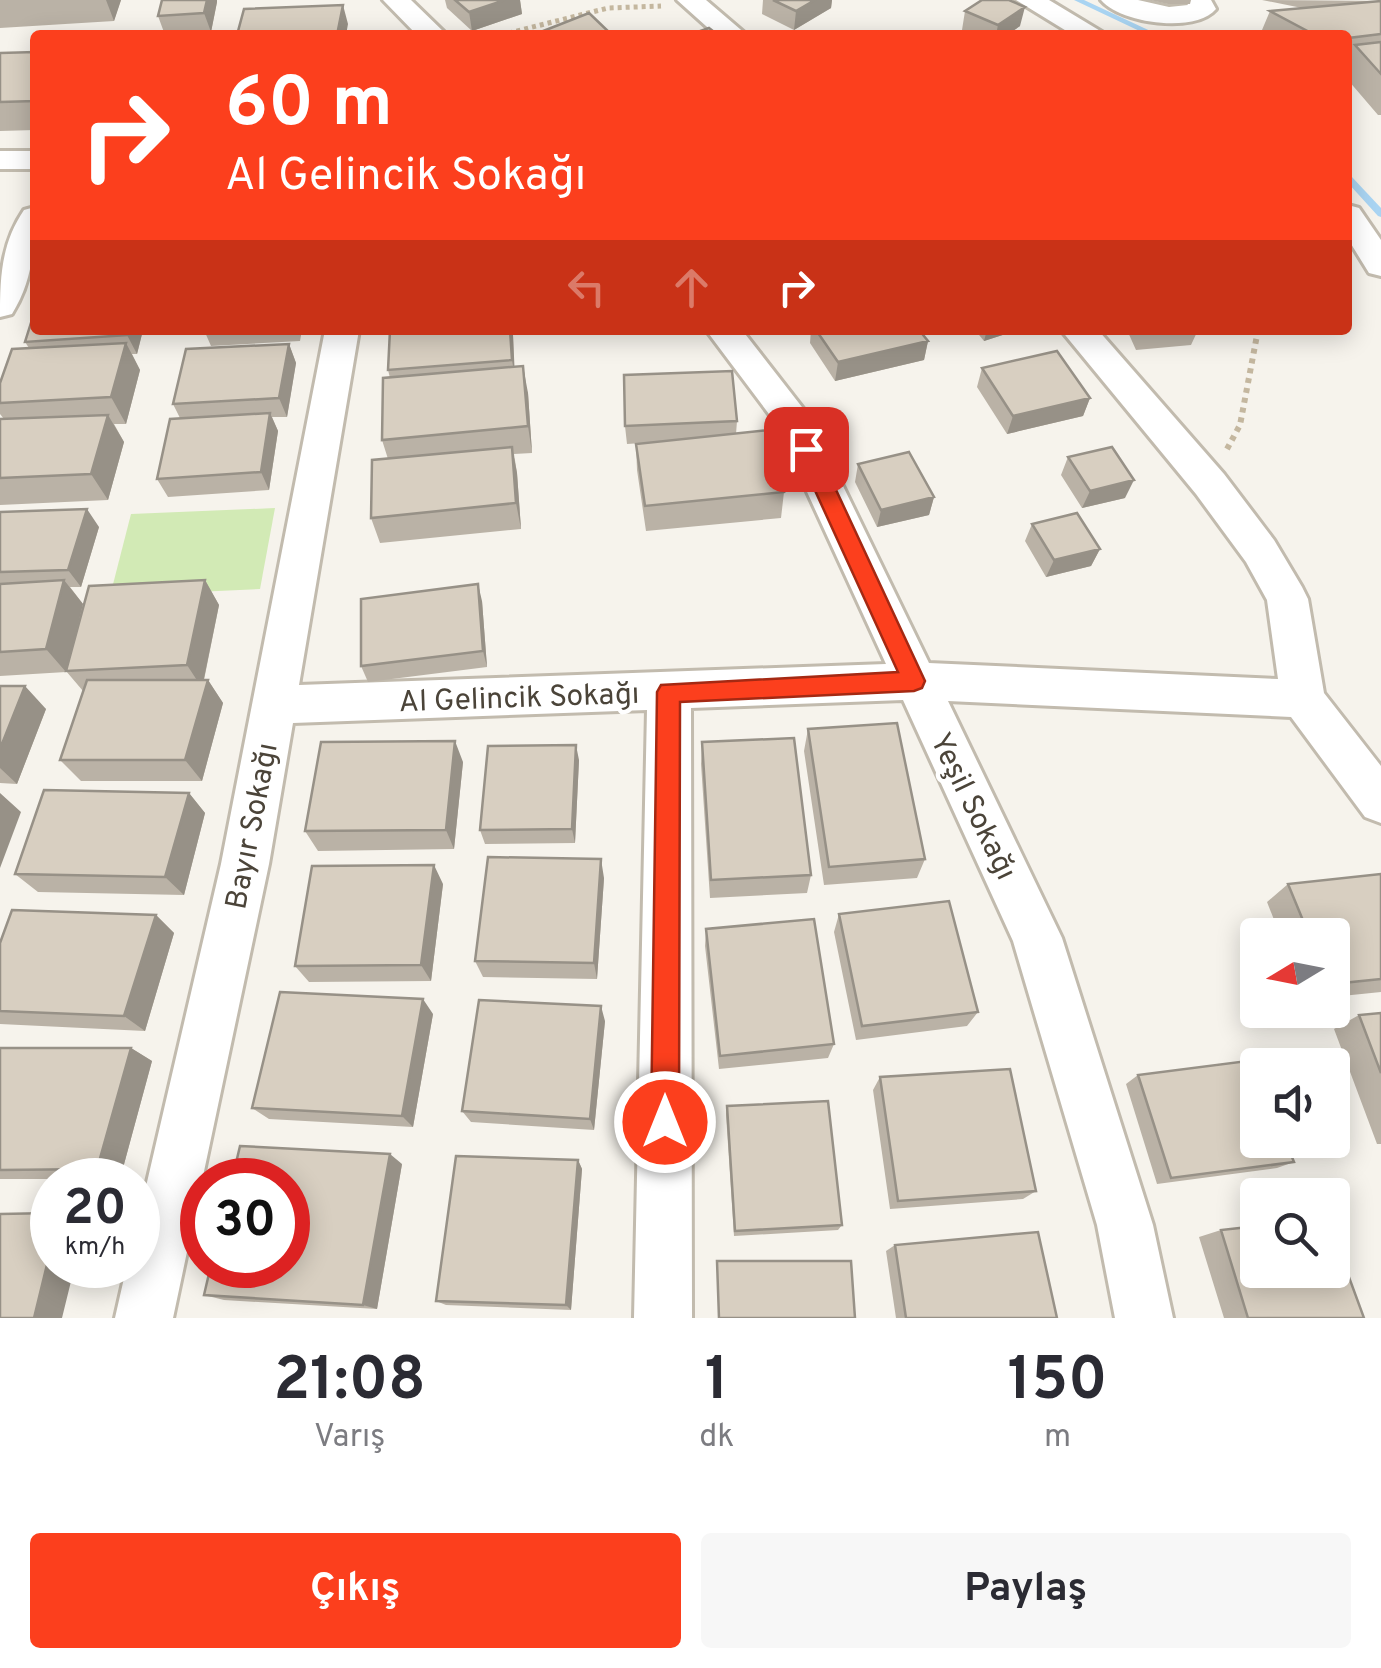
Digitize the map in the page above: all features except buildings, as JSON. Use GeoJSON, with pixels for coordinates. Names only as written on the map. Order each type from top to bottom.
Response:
{"type":"FeatureCollection","features":[{"type":"Feature","properties":{"kind":"street"},"geometry":{"type":"LineString","coordinates":[[1030,0],[1084,30]]}},
{"type":"Feature","properties":{"kind":"street"},"geometry":{"type":"LineString","coordinates":[[1114,0],[1147,14],[1184,17],[1203,9],[1198,0]]}},
{"type":"Feature","properties":{"kind":"street"},"geometry":{"type":"LineString","coordinates":[[693,2],[727,30]]}},
{"type":"Feature","properties":{"kind":"street"},"geometry":{"type":"LineString","coordinates":[[386,6],[425,30]]}},
{"type":"Feature","properties":{"kind":"street"},"geometry":{"type":"LineString","coordinates":[[0,160],[30,160]]}},
{"type":"Feature","properties":{"kind":"street"},"geometry":{"type":"LineString","coordinates":[[1352,221],[1381,264]]}},
{"type":"Feature","properties":{"kind":"street"},"geometry":{"type":"LineString","coordinates":[[0,306],[30,230]]}},
{"type":"Feature","properties":{"kind":"street","name":"Bayır Sokağı"},"geometry":{"type":"LineString","coordinates":[[144,1318],[245,864],[341,335]]}},
{"type":"Feature","properties":{"kind":"street","name":"Yeşil Sokağı"},"geometry":{"type":"LineString","coordinates":[[727,335],[791,416],[1037,938],[1124,1226],[1144,1318]]}},
{"type":"Feature","properties":{"kind":"street"},"geometry":{"type":"LineString","coordinates":[[1082,335],[1210,484],[1260,551],[1287,598],[1303,699],[1381,802]]}},
{"type":"Feature","properties":{"kind":"street","name":"Al Gelincik Sokağı"},"geometry":{"type":"LineString","coordinates":[[275,705],[914,681],[1303,699]]}},
{"type":"Feature","properties":{"kind":"street"},"geometry":{"type":"LineString","coordinates":[[663,1318],[669,692]]}},
{"type":"Feature","properties":{"kind":"path"},"geometry":{"type":"LineString","coordinates":[[521,30],[608,8],[693,2]]}},
{"type":"Feature","properties":{"kind":"path"},"geometry":{"type":"LineString","coordinates":[[1210,484],[1240,424],[1257,335]]}},
{"type":"Feature","properties":{"kind":"green space"},"geometry":{"type":"Polygon","coordinates":[[[275,508],[260,589],[110,596],[131,514],[275,508]]]}},
{"type":"Feature","properties":{"kind":"waterway"},"geometry":{"type":"LineString","coordinates":[[1078,0],[1144,30]]}},
{"type":"Feature","properties":{"kind":"waterway"},"geometry":{"type":"LineString","coordinates":[[1352,182],[1381,214]]}},
{"type":"Feature","properties":{"kind":"route"},"geometry":{"type":"LineString","coordinates":[[665,1122],[669,692],[914,681],[806,449]]}}]}
